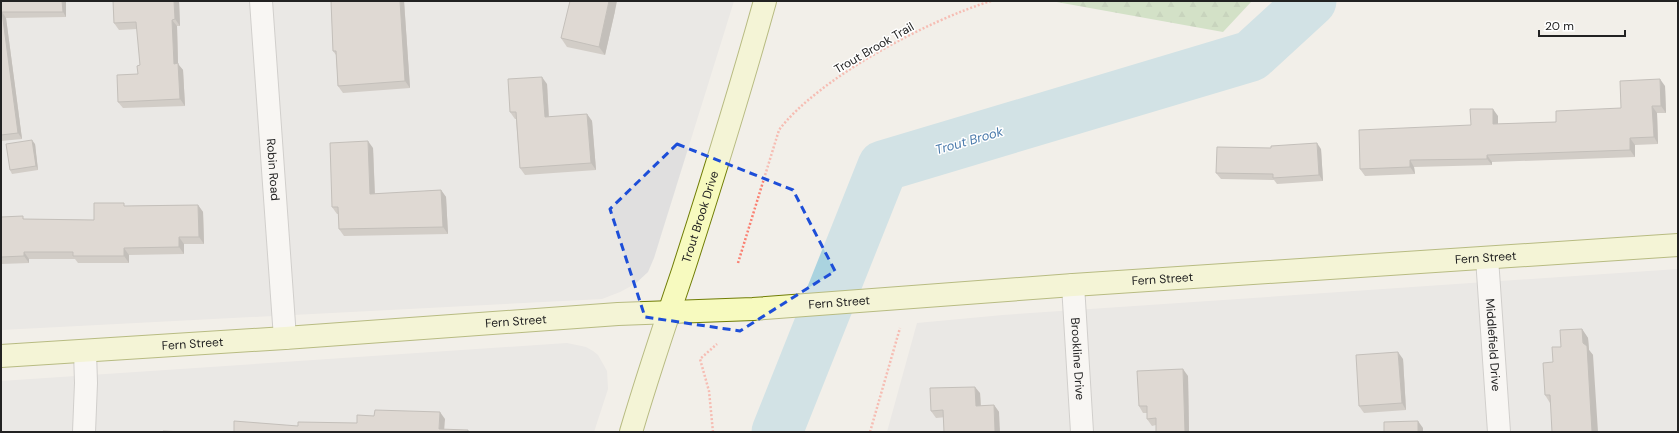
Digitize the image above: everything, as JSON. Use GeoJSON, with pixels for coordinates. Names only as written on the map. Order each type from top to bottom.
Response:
{"type":"FeatureCollection","features":[{"type":"Feature","properties":{"kind":"street","name":"Robin Road"},"geometry":{"type":"LineString","coordinates":[[261,1],[285,338]]}},
{"type":"Feature","properties":{"kind":"street","name":"Trout Brook Drive"},"geometry":{"type":"LineString","coordinates":[[631,432],[741,86],[765,1]]}},
{"type":"Feature","properties":{"kind":"street","name":"Fern Street"},"geometry":{"type":"LineString","coordinates":[[1,356],[285,338],[610,314],[753,309],[1073,285],[1678,245]]}},
{"type":"Feature","properties":{"kind":"street","name":"Middlefield Drive"},"geometry":{"type":"LineString","coordinates":[[1487,258],[1499,432]]}},
{"type":"Feature","properties":{"kind":"street","name":"Brookline Drive"},"geometry":{"type":"LineString","coordinates":[[1073,285],[1082,432]]}},
{"type":"Feature","properties":{"kind":"street"},"geometry":{"type":"LineString","coordinates":[[84,432],[85,351]]}},
{"type":"Feature","properties":{"kind":"path","name":"Trout Brook Trail"},"geometry":{"type":"LineString","coordinates":[[738,263],[779,130],[790,115],[848,71],[912,34],[991,1]]}},
{"type":"Feature","properties":{"kind":"path"},"geometry":{"type":"LineString","coordinates":[[870,432],[900,328]]}},
{"type":"Feature","properties":{"kind":"path"},"geometry":{"type":"LineString","coordinates":[[713,432],[709,391],[700,359],[717,344]]}},
{"type":"Feature","properties":{"kind":"highlighted area"},"geometry":{"type":"Polygon","coordinates":[[[677,144],[793,190],[835,271],[740,331],[645,317],[610,209],[677,144]]]}},
{"type":"Feature","properties":{"kind":"shaded area"},"geometry":{"type":"Polygon","coordinates":[[[1,1],[734,1],[654,258],[648,272],[635,284],[620,292],[602,299],[1,330],[1,1]]]}},
{"type":"Feature","properties":{"kind":"shaded area"},"geometry":{"type":"Polygon","coordinates":[[[1678,269],[1678,432],[887,432],[917,323],[1003,315],[1678,269]]]}},
{"type":"Feature","properties":{"kind":"shaded area"},"geometry":{"type":"Polygon","coordinates":[[[567,343],[586,347],[593,351],[598,355],[607,371],[608,389],[594,432],[1,432],[1,381],[567,343]]]}},
{"type":"Feature","properties":{"kind":"green space"},"geometry":{"type":"Polygon","coordinates":[[[1051,1],[1252,1],[1223,32],[1051,1]]]}},
{"type":"Feature","properties":{"kind":"building"},"geometry":{"type":"Polygon","coordinates":[[[1,1],[62,1],[63,12],[2,12],[18,133],[1,135],[1,1]]]}},
{"type":"Feature","properties":{"kind":"building"},"geometry":{"type":"Polygon","coordinates":[[[113,1],[174,1],[175,19],[172,20],[174,64],[178,63],[180,99],[118,102],[117,75],[138,74],[137,66],[140,65],[136,22],[114,23],[113,1]]]}},
{"type":"Feature","properties":{"kind":"building"},"geometry":{"type":"Polygon","coordinates":[[[331,1],[400,1],[405,81],[338,86],[336,51],[333,51],[331,1]]]}},
{"type":"Feature","properties":{"kind":"building"},"geometry":{"type":"Polygon","coordinates":[[[570,1],[609,1],[599,47],[561,38],[570,1]]]}},
{"type":"Feature","properties":{"kind":"building"},"geometry":{"type":"Polygon","coordinates":[[[542,77],[545,117],[587,114],[591,163],[520,168],[516,112],[510,112],[508,79],[542,77]]]}},
{"type":"Feature","properties":{"kind":"building"},"geometry":{"type":"Polygon","coordinates":[[[1660,79],[1661,106],[1652,106],[1654,137],[1630,138],[1630,150],[1487,155],[1487,159],[1410,160],[1410,167],[1360,169],[1359,130],[1471,125],[1470,109],[1493,109],[1493,124],[1556,122],[1556,111],[1621,108],[1620,81],[1660,79]]]}},
{"type":"Feature","properties":{"kind":"building"},"geometry":{"type":"Polygon","coordinates":[[[32,140],[36,166],[10,170],[6,144],[32,140]]]}},
{"type":"Feature","properties":{"kind":"building"},"geometry":{"type":"Polygon","coordinates":[[[368,141],[370,194],[441,190],[443,227],[339,229],[338,207],[332,207],[330,143],[368,141]]]}},
{"type":"Feature","properties":{"kind":"building"},"geometry":{"type":"Polygon","coordinates":[[[1317,143],[1319,175],[1273,178],[1273,174],[1216,173],[1217,147],[1271,148],[1271,146],[1317,143]]]}},
{"type":"Feature","properties":{"kind":"building"},"geometry":{"type":"Polygon","coordinates":[[[94,203],[124,203],[124,206],[198,205],[199,237],[179,237],[179,247],[124,248],[124,256],[73,256],[73,252],[24,252],[24,256],[1,257],[1,217],[23,216],[23,219],[94,220],[94,203]]]}},
{"type":"Feature","properties":{"kind":"building"},"geometry":{"type":"Polygon","coordinates":[[[1582,329],[1583,343],[1587,346],[1592,432],[1552,432],[1550,395],[1545,395],[1543,363],[1553,362],[1552,347],[1561,347],[1560,330],[1582,329]]]}},
{"type":"Feature","properties":{"kind":"building"},"geometry":{"type":"Polygon","coordinates":[[[1398,352],[1402,403],[1359,406],[1356,355],[1398,352]]]}},
{"type":"Feature","properties":{"kind":"building"},"geometry":{"type":"Polygon","coordinates":[[[1183,369],[1185,432],[1156,432],[1156,418],[1147,419],[1147,406],[1139,406],[1137,371],[1183,369]]]}},
{"type":"Feature","properties":{"kind":"building"},"geometry":{"type":"Polygon","coordinates":[[[975,387],[976,406],[994,405],[995,432],[944,432],[943,410],[931,411],[930,388],[975,387]]]}},
{"type":"Feature","properties":{"kind":"building"},"geometry":{"type":"Polygon","coordinates":[[[375,410],[440,412],[439,429],[468,430],[468,432],[234,432],[234,421],[298,426],[298,422],[357,423],[357,415],[374,416],[375,410]]]}},
{"type":"Feature","properties":{"kind":"building"},"geometry":{"type":"Polygon","coordinates":[[[1418,421],[1418,432],[1384,432],[1384,422],[1418,421]]]}},
{"type":"Feature","properties":{"kind":"building"},"geometry":{"type":"Polygon","coordinates":[[[163,431],[184,432],[163,432],[163,431]]]}},
{"type":"Feature","properties":{"kind":"waterway","name":"Trout Brook"},"geometry":{"type":"LineString","coordinates":[[777,432],[883,166],[1251,56],[1311,1]]}}]}
